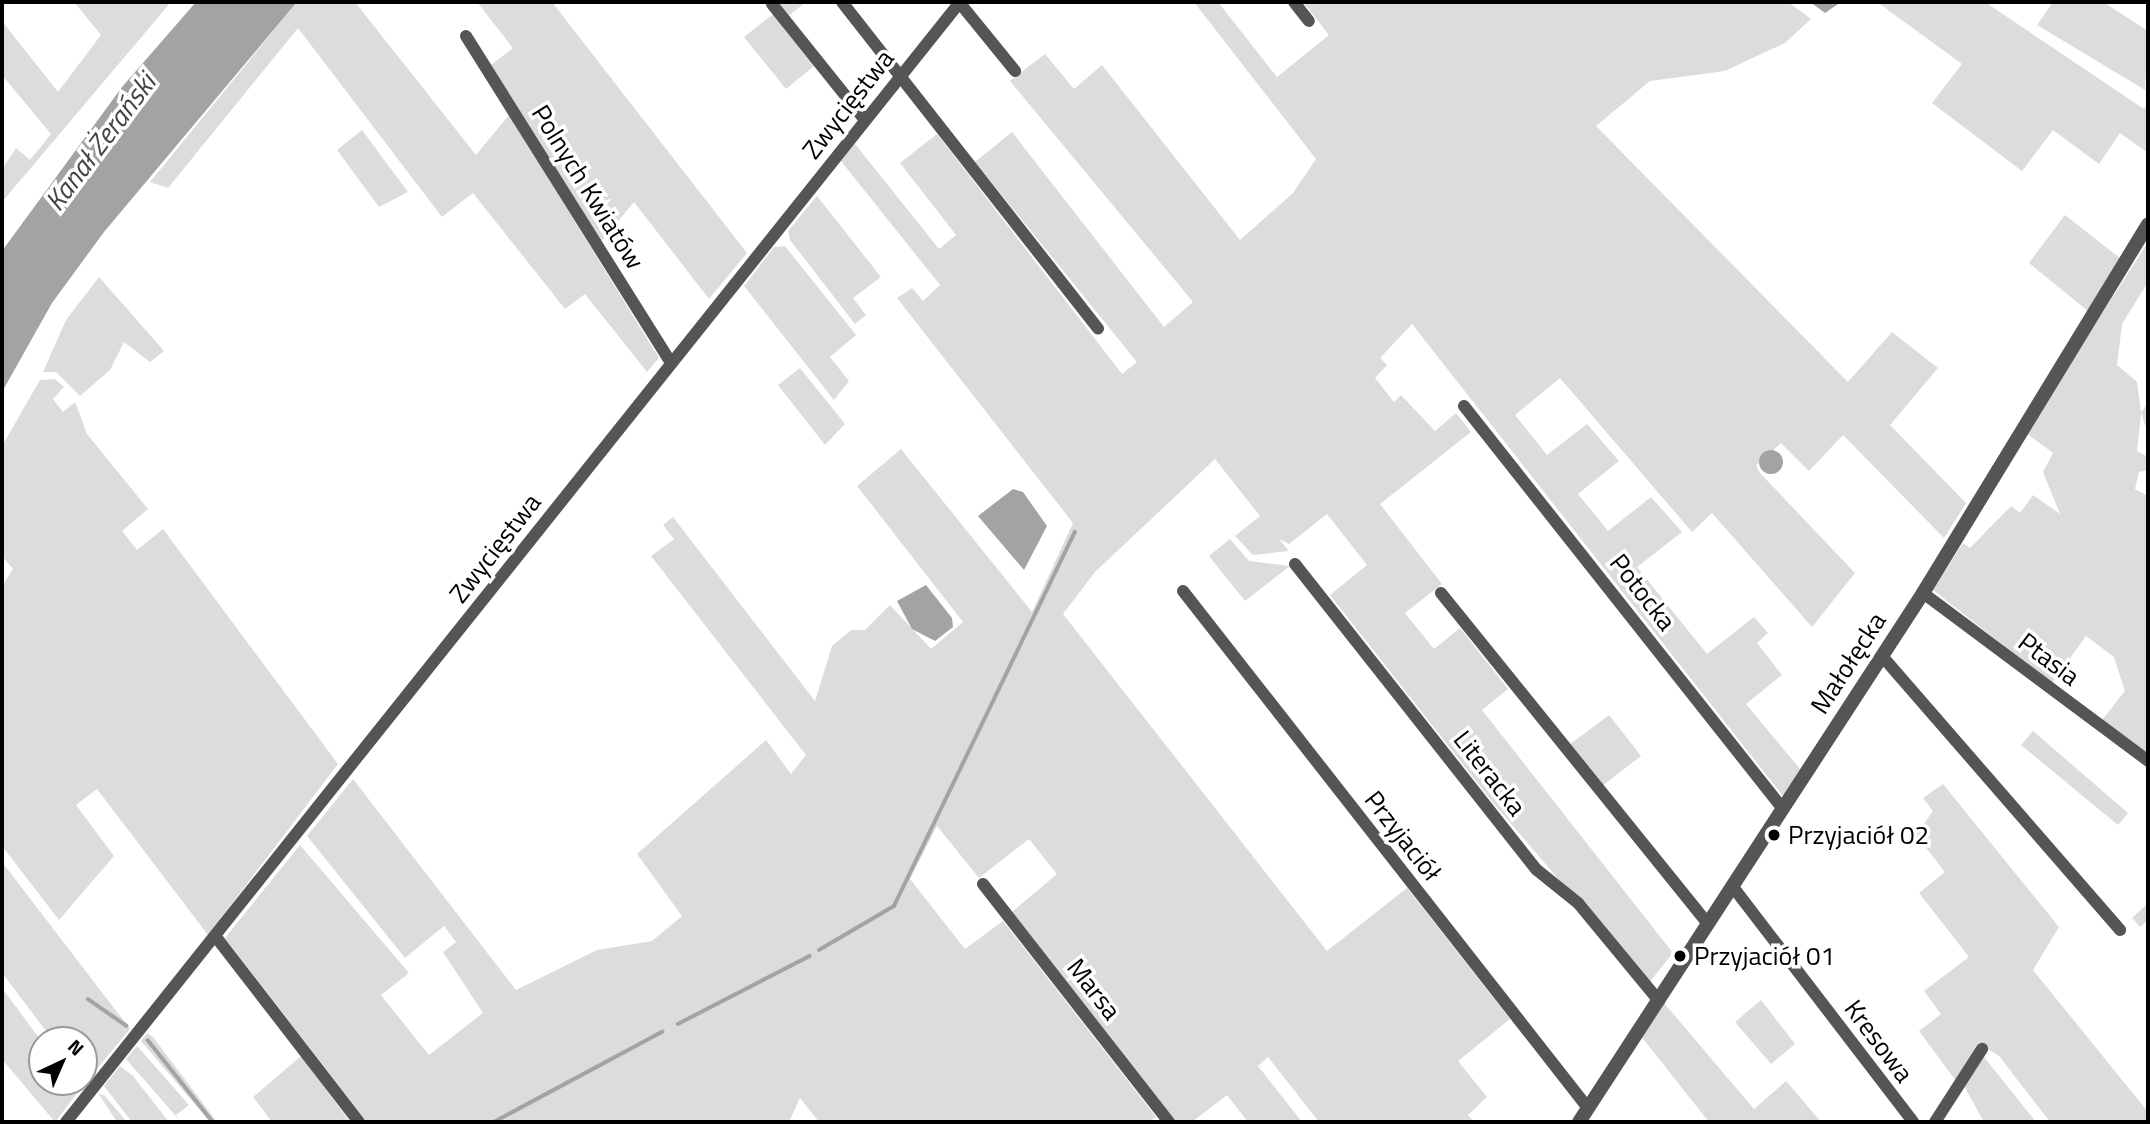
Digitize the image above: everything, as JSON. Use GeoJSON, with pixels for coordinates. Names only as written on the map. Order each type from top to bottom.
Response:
{"type":"FeatureCollection","features":[{"type":"Feature","properties":{"kind":"street"},"geometry":{"type":"LineString","coordinates":[[842,2],[1098,329]]}},
{"type":"Feature","properties":{"kind":"street"},"geometry":{"type":"LineString","coordinates":[[960,2],[1014,71]]}},
{"type":"Feature","properties":{"kind":"street","name":"Zwycięstwa"},"geometry":{"type":"LineString","coordinates":[[66,1122],[960,2]]}},
{"type":"Feature","properties":{"kind":"street"},"geometry":{"type":"LineString","coordinates":[[1294,2],[1309,21]]}},
{"type":"Feature","properties":{"kind":"street"},"geometry":{"type":"LineString","coordinates":[[772,4],[865,120]]}},
{"type":"Feature","properties":{"kind":"street","name":"Polnych Kwiatów"},"geometry":{"type":"LineString","coordinates":[[466,36],[671,363]]}},
{"type":"Feature","properties":{"kind":"street","name":"Małołęcka"},"geometry":{"type":"LineString","coordinates":[[1579,1122],[1923,593],[2148,224]]}},
{"type":"Feature","properties":{"kind":"street","name":"Potocka"},"geometry":{"type":"LineString","coordinates":[[1464,406],[1783,809]]}},
{"type":"Feature","properties":{"kind":"street","name":"Literacka"},"geometry":{"type":"LineString","coordinates":[[1294,564],[1538,870],[1578,903],[1659,1001]]}},
{"type":"Feature","properties":{"kind":"street","name":"Przyjaciół"},"geometry":{"type":"LineString","coordinates":[[1183,591],[1588,1108]]}},
{"type":"Feature","properties":{"kind":"street"},"geometry":{"type":"LineString","coordinates":[[1441,593],[1708,924]]}},
{"type":"Feature","properties":{"kind":"street","name":"Ptasia"},"geometry":{"type":"LineString","coordinates":[[1923,593],[2148,761]]}},
{"type":"Feature","properties":{"kind":"street"},"geometry":{"type":"LineString","coordinates":[[1882,656],[2120,930]]}},
{"type":"Feature","properties":{"kind":"street","name":"Marsa"},"geometry":{"type":"LineString","coordinates":[[984,884],[1169,1122]]}},
{"type":"Feature","properties":{"kind":"street","name":"Kresowa"},"geometry":{"type":"LineString","coordinates":[[1733,887],[1913,1122]]}},
{"type":"Feature","properties":{"kind":"street"},"geometry":{"type":"LineString","coordinates":[[216,937],[359,1122]]}},
{"type":"Feature","properties":{"kind":"street"},"geometry":{"type":"LineString","coordinates":[[1935,1122],[1982,1049]]}},
{"type":"Feature","properties":{"kind":"shaded area"},"geometry":{"type":"Polygon","coordinates":[[[74,2],[171,2],[2,202],[2,169],[16,148],[30,160],[51,134],[2,75],[2,21],[58,92],[101,35],[74,2]]]}},
{"type":"Feature","properties":{"kind":"shaded area"},"geometry":{"type":"Polygon","coordinates":[[[297,2],[355,2],[476,155],[509,115],[659,358],[647,372],[585,294],[565,309],[473,193],[442,217],[298,28],[168,188],[150,182],[297,2]]]}},
{"type":"Feature","properties":{"kind":"shaded area"},"geometry":{"type":"Polygon","coordinates":[[[477,2],[552,2],[747,253],[709,299],[634,202],[599,244],[491,65],[513,48],[477,2]]]}},
{"type":"Feature","properties":{"kind":"shaded area"},"geometry":{"type":"Polygon","coordinates":[[[774,2],[806,2],[787,17],[774,2]]]}},
{"type":"Feature","properties":{"kind":"shaded area"},"geometry":{"type":"Polygon","coordinates":[[[1194,2],[1218,2],[1277,77],[1329,35],[1303,2],[1788,2],[1811,19],[1785,43],[1725,71],[1650,81],[1596,126],[1848,382],[1892,332],[1938,368],[1890,425],[1966,503],[1944,538],[1843,435],[1809,471],[1781,443],[1756,465],[1760,473],[1855,573],[1812,627],[1712,513],[1692,532],[1560,378],[1515,415],[1547,455],[1587,424],[1619,461],[1578,494],[1608,531],[1651,497],[1682,532],[1637,567],[1707,654],[1754,617],[1768,633],[1757,643],[1782,675],[1746,704],[1800,769],[1783,796],[1412,324],[1380,358],[1387,365],[1375,378],[1394,402],[1401,395],[1435,431],[1456,413],[1471,432],[1380,504],[1442,584],[1405,613],[1434,649],[1460,628],[1508,689],[1482,710],[1673,953],[1648,984],[1490,799],[1330,595],[1367,565],[1327,514],[1289,544],[1279,539],[1289,551],[1253,555],[1235,536],[1260,516],[1215,459],[1095,572],[1063,614],[1327,951],[1407,888],[1510,1019],[1458,1061],[1487,1097],[1468,1115],[1474,1122],[1319,1122],[1268,1057],[1258,1066],[1302,1122],[1248,1122],[1227,1095],[1192,1122],[1176,1122],[1012,912],[1057,874],[1029,839],[979,878],[937,826],[910,879],[965,949],[1003,921],[1156,1117],[1149,1122],[819,1122],[800,1098],[789,1122],[367,1122],[225,938],[300,845],[409,973],[381,995],[429,1055],[483,1013],[443,952],[456,942],[444,926],[405,958],[307,836],[353,779],[516,990],[597,950],[652,941],[682,916],[637,854],[766,740],[791,774],[806,755],[651,556],[674,539],[663,525],[673,517],[815,701],[832,646],[851,630],[865,630],[890,605],[931,649],[963,622],[857,486],[901,449],[1032,612],[1073,523],[897,298],[912,288],[923,301],[940,285],[841,161],[855,144],[939,249],[956,235],[900,163],[937,134],[1122,374],[1137,362],[975,162],[1012,132],[1164,327],[1193,302],[1010,81],[1045,54],[1074,89],[1102,65],[1240,240],[1293,193],[1316,159],[1194,2]]]}},
{"type":"Feature","properties":{"kind":"shaded area"},"geometry":{"type":"Polygon","coordinates":[[[1877,2],[1985,2],[2144,109],[2148,103],[2148,153],[2120,133],[2099,164],[2053,130],[2022,171],[1932,103],[1962,64],[1877,2]]]}},
{"type":"Feature","properties":{"kind":"shaded area"},"geometry":{"type":"Polygon","coordinates":[[[2053,2],[2103,2],[2148,31],[2145,90],[2037,25],[2053,2]]]}},
{"type":"Feature","properties":{"kind":"shaded area"},"geometry":{"type":"Polygon","coordinates":[[[773,14],[814,66],[786,89],[744,37],[773,14]]]}},
{"type":"Feature","properties":{"kind":"shaded area"},"geometry":{"type":"Polygon","coordinates":[[[362,130],[408,192],[379,207],[337,150],[362,130]]]}},
{"type":"Feature","properties":{"kind":"shaded area"},"geometry":{"type":"Polygon","coordinates":[[[817,196],[881,277],[853,298],[866,315],[855,324],[790,240],[788,231],[817,196]]]}},
{"type":"Feature","properties":{"kind":"shaded area"},"geometry":{"type":"Polygon","coordinates":[[[2065,215],[2121,259],[2089,312],[2029,263],[2065,215]]]}},
{"type":"Feature","properties":{"kind":"shaded area"},"geometry":{"type":"Polygon","coordinates":[[[2148,242],[2148,282],[2122,324],[2117,365],[2137,382],[2141,412],[2148,403],[2148,433],[2141,413],[2137,451],[2148,457],[2148,470],[2139,472],[2135,489],[2148,496],[2148,754],[2102,720],[2125,691],[2114,657],[2086,636],[2052,683],[1933,590],[1963,543],[1970,548],[2011,506],[2020,513],[2033,495],[2060,514],[2043,472],[2053,453],[2026,433],[2148,242]]]}},
{"type":"Feature","properties":{"kind":"shaded area"},"geometry":{"type":"Polygon","coordinates":[[[785,246],[856,335],[830,357],[849,381],[834,400],[744,286],[774,247],[785,246]]]}},
{"type":"Feature","properties":{"kind":"shaded area"},"geometry":{"type":"Polygon","coordinates":[[[99,277],[164,351],[150,362],[124,342],[110,370],[80,396],[56,372],[43,372],[66,320],[99,277]]]}},
{"type":"Feature","properties":{"kind":"shaded area"},"geometry":{"type":"Polygon","coordinates":[[[800,368],[845,424],[825,445],[778,385],[800,368]]]}},
{"type":"Feature","properties":{"kind":"shaded area"},"geometry":{"type":"Polygon","coordinates":[[[55,379],[64,387],[53,399],[63,412],[75,402],[87,434],[148,509],[122,531],[137,550],[163,529],[338,764],[208,935],[97,789],[76,805],[114,856],[59,920],[2,846],[2,586],[13,569],[2,556],[2,446],[40,380],[55,379]]]}},
{"type":"Feature","properties":{"kind":"shaded area"},"geometry":{"type":"Polygon","coordinates":[[[1230,539],[1249,561],[1290,566],[1245,601],[1209,556],[1230,539]]]}},
{"type":"Feature","properties":{"kind":"shaded area"},"geometry":{"type":"Polygon","coordinates":[[[1609,715],[1641,756],[1602,786],[1569,745],[1609,715]]]}},
{"type":"Feature","properties":{"kind":"shaded area"},"geometry":{"type":"Polygon","coordinates":[[[2033,731],[2128,813],[2118,825],[2021,745],[2033,731]]]}},
{"type":"Feature","properties":{"kind":"shaded area"},"geometry":{"type":"Polygon","coordinates":[[[1943,784],[2059,927],[2033,970],[2148,1112],[2148,1122],[2050,1122],[1999,1056],[1980,1044],[1956,1081],[1919,1031],[1941,1014],[1924,991],[1969,957],[1919,893],[1945,872],[1916,835],[1933,811],[1923,798],[1943,784]]]}},
{"type":"Feature","properties":{"kind":"shaded area"},"geometry":{"type":"Polygon","coordinates":[[[2,862],[130,1029],[98,1068],[98,1026],[42,1026],[2,973],[2,862]]]}},
{"type":"Feature","properties":{"kind":"shaded area"},"geometry":{"type":"Polygon","coordinates":[[[2148,903],[2148,920],[2140,927],[2132,918],[2148,903]]]}},
{"type":"Feature","properties":{"kind":"shaded area"},"geometry":{"type":"Polygon","coordinates":[[[2,988],[30,1026],[28,1026],[28,1090],[2,1059],[2,988]]]}},
{"type":"Feature","properties":{"kind":"shaded area"},"geometry":{"type":"Polygon","coordinates":[[[1761,1000],[1795,1044],[1771,1064],[1735,1022],[1761,1000]]]}},
{"type":"Feature","properties":{"kind":"shaded area"},"geometry":{"type":"Polygon","coordinates":[[[1664,1003],[1754,1109],[1786,1081],[1821,1122],[1709,1122],[1640,1035],[1664,1003]]]}},
{"type":"Feature","properties":{"kind":"shaded area"},"geometry":{"type":"Polygon","coordinates":[[[147,1033],[153,1037],[217,1122],[210,1122],[141,1041],[147,1033]]]}},
{"type":"Feature","properties":{"kind":"shaded area"},"geometry":{"type":"Polygon","coordinates":[[[137,1046],[189,1105],[176,1115],[181,1122],[126,1059],[137,1046]]]}},
{"type":"Feature","properties":{"kind":"shaded area"},"geometry":{"type":"Polygon","coordinates":[[[301,1056],[350,1122],[272,1122],[253,1097],[301,1056]]]}},
{"type":"Feature","properties":{"kind":"shaded area"},"geometry":{"type":"Polygon","coordinates":[[[1984,1057],[2036,1122],[1984,1122],[1964,1086],[1984,1057]]]}},
{"type":"Feature","properties":{"kind":"shaded area"},"geometry":{"type":"Polygon","coordinates":[[[120,1066],[133,1076],[169,1122],[132,1122],[104,1086],[120,1066]]]}},
{"type":"Feature","properties":{"kind":"shaded area"},"geometry":{"type":"Polygon","coordinates":[[[98,1093],[105,1096],[127,1122],[117,1122],[98,1093]]]}},
{"type":"Feature","properties":{"kind":"shaded area"},"geometry":{"type":"Polygon","coordinates":[[[33,1096],[75,1096],[55,1122],[33,1096]]]}},
{"type":"Feature","properties":{"kind":"water","name":"Kanał Żerański"},"geometry":{"type":"Polygon","coordinates":[[[196,2],[297,2],[104,232],[52,303],[2,392],[2,251],[122,87],[196,2]]]}},
{"type":"Feature","properties":{"kind":"water"},"geometry":{"type":"Polygon","coordinates":[[[1810,2],[1841,2],[1825,13],[1810,2]]]}},
{"type":"Feature","properties":{"kind":"water"},"geometry":{"type":"Polygon","coordinates":[[[1771,450],[1780,453],[1783,462],[1780,471],[1771,474],[1762,471],[1759,462],[1762,453],[1771,450]]]}},
{"type":"Feature","properties":{"kind":"water"},"geometry":{"type":"Polygon","coordinates":[[[1013,489],[1023,492],[1047,526],[1024,570],[978,516],[1013,489]]]}},
{"type":"Feature","properties":{"kind":"water"},"geometry":{"type":"Polygon","coordinates":[[[926,585],[952,618],[953,627],[935,641],[912,629],[897,601],[926,585]]]}},
{"type":"Feature","properties":{"kind":"waterway"},"geometry":{"type":"LineString","coordinates":[[819,950],[894,906],[1075,532]]}},
{"type":"Feature","properties":{"kind":"waterway"},"geometry":{"type":"LineString","coordinates":[[678,1024],[810,956]]}},
{"type":"Feature","properties":{"kind":"waterway"},"geometry":{"type":"LineString","coordinates":[[88,999],[127,1026]]}},
{"type":"Feature","properties":{"kind":"waterway"},"geometry":{"type":"LineString","coordinates":[[494,1122],[662,1032]]}},
{"type":"Feature","properties":{"kind":"waterway"},"geometry":{"type":"LineString","coordinates":[[148,1040],[213,1122]]}},
{"type":"Feature","properties":{"kind":"place","name":"Przyjaciół 02"},"geometry":{"type":"Point","coordinates":[1774,835]}},
{"type":"Feature","properties":{"kind":"place","name":"Przyjaciół 01"},"geometry":{"type":"Point","coordinates":[1680,956]}}]}
